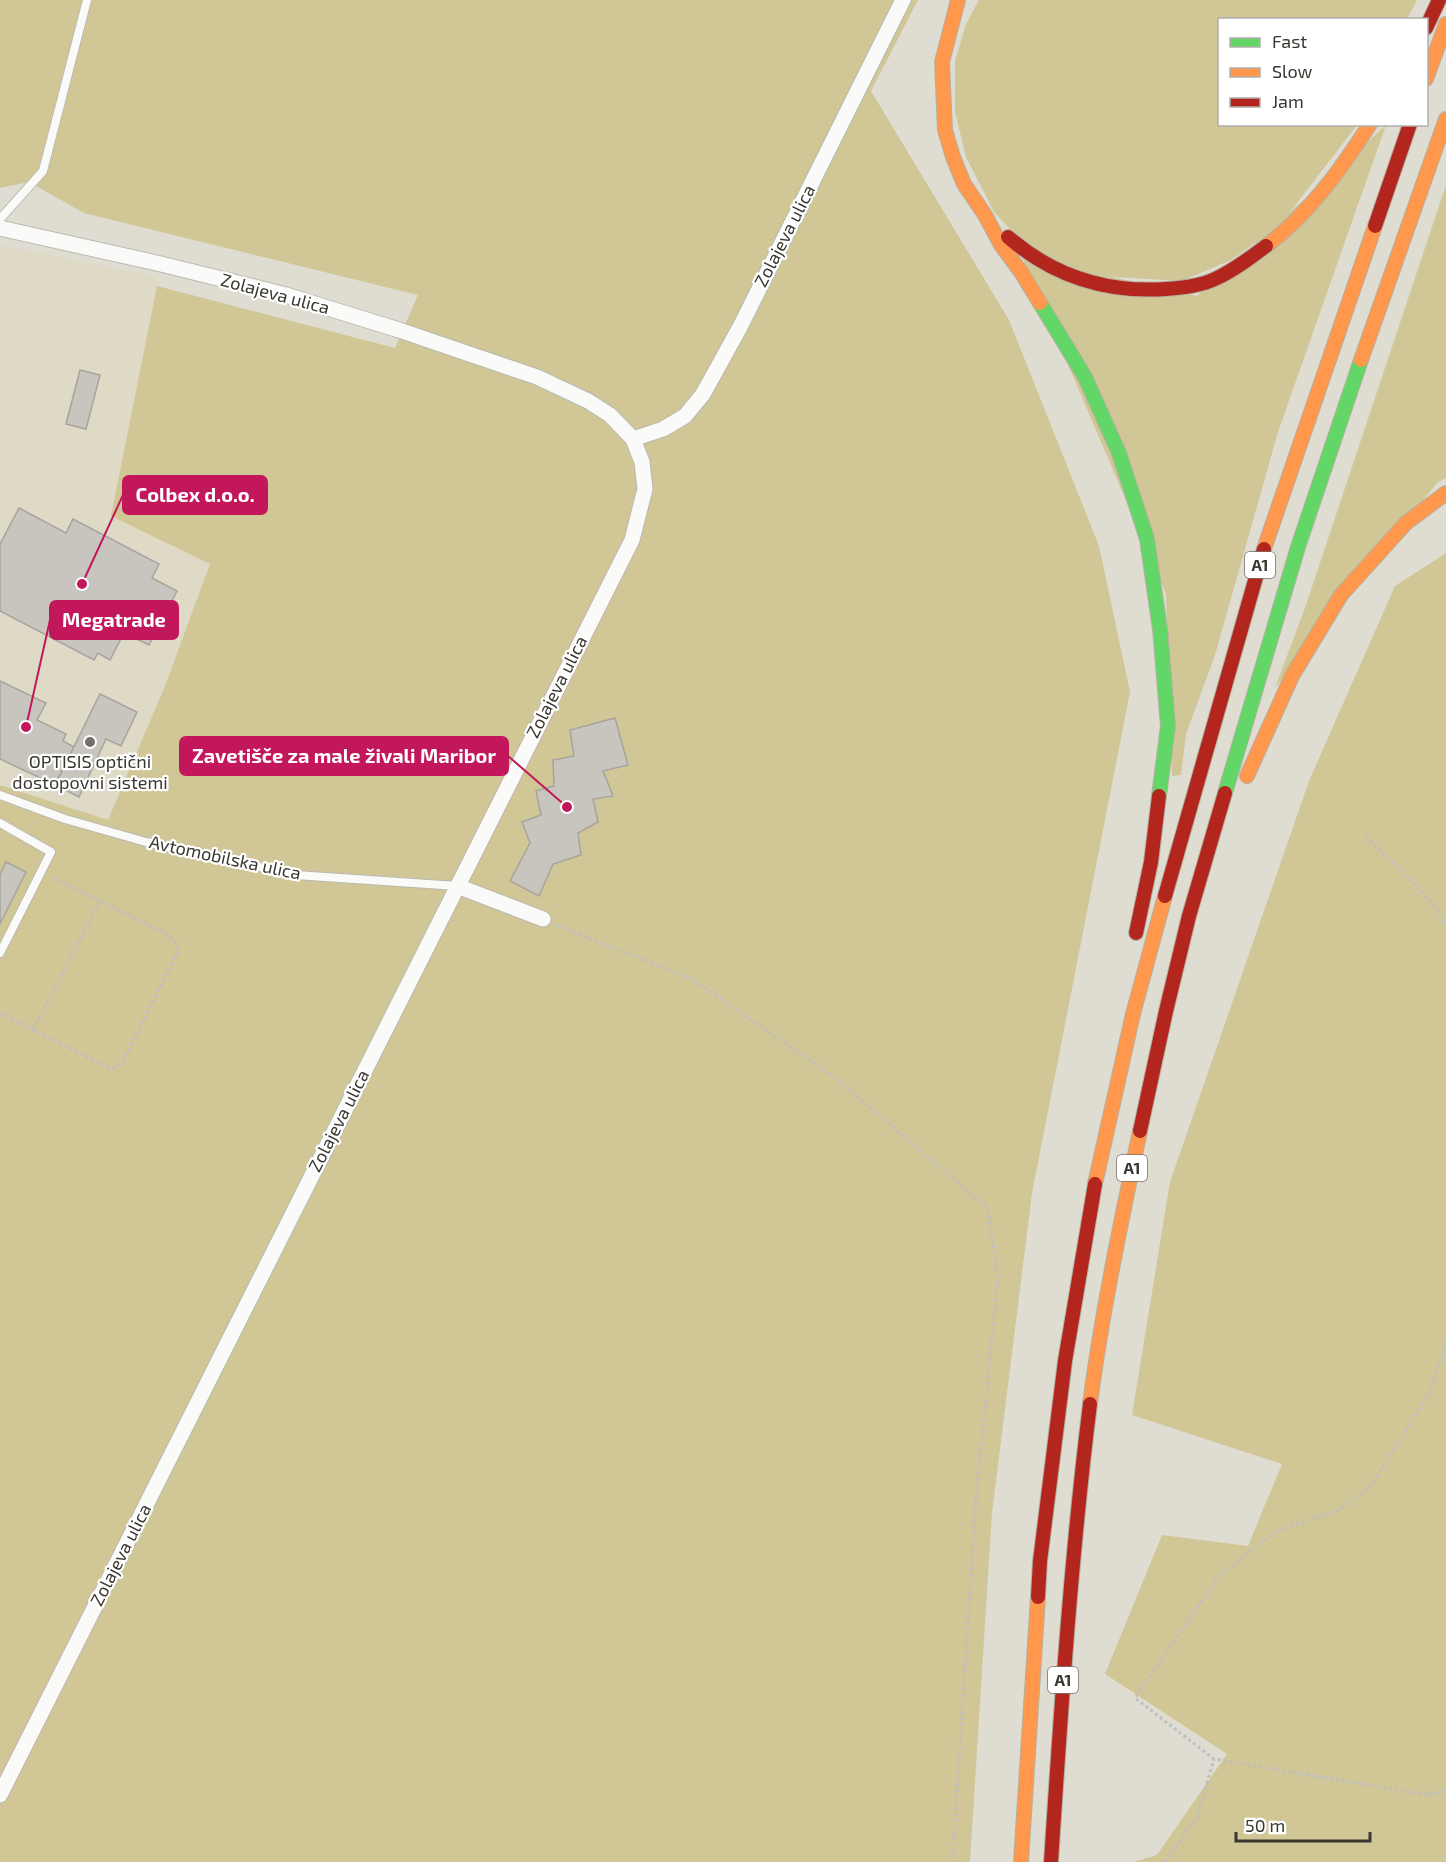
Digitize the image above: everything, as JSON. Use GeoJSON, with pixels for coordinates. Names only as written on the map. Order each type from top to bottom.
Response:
{"type":"FeatureCollection","features":[{"type":"Feature","properties":{"kind":"highway"},"geometry":{"type":"LineString","coordinates":[[958,0],[942,63],[945,130],[964,184],[1085,377],[1119,453],[1147,539],[1160,629],[1168,726],[1151,862],[1133,948]]}},
{"type":"Feature","properties":{"kind":"highway"},"geometry":{"type":"LineString","coordinates":[[1428,24],[1439,0]]}},
{"type":"Feature","properties":{"kind":"highway"},"geometry":{"type":"LineString","coordinates":[[1428,74],[1446,24]]}},
{"type":"Feature","properties":{"kind":"highway","name":"A1"},"geometry":{"type":"LineString","coordinates":[[1051,1862],[1078,1497],[1095,1364],[1124,1207],[1164,1022],[1189,916],[1210,842],[1299,547],[1396,258],[1446,119]]}},
{"type":"Feature","properties":{"kind":"highway"},"geometry":{"type":"LineString","coordinates":[[985,215],[1039,262],[1079,281],[1111,288],[1183,289],[1211,281],[1242,264],[1279,238],[1320,195],[1369,126]]}},
{"type":"Feature","properties":{"kind":"highway","name":"A1"},"geometry":{"type":"LineString","coordinates":[[1021,1862],[1040,1560],[1065,1361],[1090,1208],[1133,1014],[1174,860],[1270,530],[1409,126]]}},
{"type":"Feature","properties":{"kind":"highway"},"geometry":{"type":"LineString","coordinates":[[1244,785],[1260,744],[1292,676],[1341,595],[1406,523],[1446,492]]}},
{"type":"Feature","properties":{"kind":"highway"},"geometry":{"type":"LineString","coordinates":[[1210,842],[1231,816],[1235,806]]}},
{"type":"Feature","properties":{"kind":"highway"},"geometry":{"type":"LineString","coordinates":[[1126,981],[1133,1014]]}},
{"type":"Feature","properties":{"kind":"street","name":"Zolajeva ulica"},"geometry":{"type":"LineString","coordinates":[[633,439],[663,429],[685,416],[703,394],[740,327],[903,0]]}},
{"type":"Feature","properties":{"kind":"street","name":"Zolajeva ulica"},"geometry":{"type":"LineString","coordinates":[[0,228],[286,295],[399,330],[537,377],[588,401],[610,415],[633,439],[642,462],[645,489],[632,540],[0,1795]]}},
{"type":"Feature","properties":{"kind":"street"},"geometry":{"type":"LineString","coordinates":[[456,886],[543,920]]}},
{"type":"Feature","properties":{"kind":"lane"},"geometry":{"type":"LineString","coordinates":[[0,219],[43,171],[87,0]]}},
{"type":"Feature","properties":{"kind":"lane","name":"Avtomobilska ulica"},"geometry":{"type":"LineString","coordinates":[[0,795],[65,819],[146,842],[296,875],[456,886]]}},
{"type":"Feature","properties":{"kind":"lane"},"geometry":{"type":"LineString","coordinates":[[0,823],[51,852],[0,953]]}},
{"type":"Feature","properties":{"kind":"path"},"geometry":{"type":"LineString","coordinates":[[1366,836],[1429,899],[1446,926]]}},
{"type":"Feature","properties":{"kind":"path"},"geometry":{"type":"LineString","coordinates":[[0,1013],[108,1068],[116,1068],[123,1062],[177,954],[177,944],[170,936],[41,872]]}},
{"type":"Feature","properties":{"kind":"path"},"geometry":{"type":"LineString","coordinates":[[33,1030],[99,901]]}},
{"type":"Feature","properties":{"kind":"path"},"geometry":{"type":"LineString","coordinates":[[543,920],[692,979],[837,1079],[988,1209],[998,1278],[976,1497],[954,1862]]}},
{"type":"Feature","properties":{"kind":"path"},"geometry":{"type":"LineString","coordinates":[[1446,1342],[1430,1392],[1371,1486],[1339,1510],[1276,1531],[1219,1576],[1135,1698],[1214,1759],[1427,1796],[1446,1791]]}},
{"type":"Feature","properties":{"kind":"path"},"geometry":{"type":"LineString","coordinates":[[1165,1862],[1197,1817],[1214,1759]]}},
{"type":"Feature","properties":{"kind":"shaded area"},"geometry":{"type":"Polygon","coordinates":[[[0,0],[918,0],[871,91],[1009,320],[1099,546],[1130,692],[1032,1193],[992,1512],[970,1862],[0,1862],[0,785],[108,820],[165,686],[210,564],[111,516],[157,286],[395,348],[418,295],[84,213],[29,182],[0,188],[0,0]]]}},
{"type":"Feature","properties":{"kind":"shaded area"},"geometry":{"type":"Polygon","coordinates":[[[979,0],[1417,0],[1408,18],[1218,18],[1218,126],[1356,126],[1280,225],[1231,260],[1182,281],[1080,275],[1023,243],[994,212],[966,157],[955,112],[955,61],[966,24],[979,0]]]}},
{"type":"Feature","properties":{"kind":"shaded area"},"geometry":{"type":"Polygon","coordinates":[[[1386,126],[1278,432],[1215,655],[1186,734],[1181,775],[1172,776],[1166,594],[1022,257],[1197,296],[1386,126]]]}},
{"type":"Feature","properties":{"kind":"shaded area"},"geometry":{"type":"Polygon","coordinates":[[[1446,185],[1446,478],[1437,483],[1275,688],[1305,608],[1446,185]]]}},
{"type":"Feature","properties":{"kind":"shaded area"},"geometry":{"type":"Polygon","coordinates":[[[0,245],[159,277],[111,516],[210,564],[165,686],[108,821],[0,785],[0,245]]]}},
{"type":"Feature","properties":{"kind":"shaded area"},"geometry":{"type":"Polygon","coordinates":[[[1446,553],[1446,1862],[1133,1862],[1157,1855],[1227,1754],[1105,1674],[1162,1535],[1248,1546],[1282,1464],[1132,1415],[1170,1182],[1309,781],[1395,586],[1446,553]]]}},
{"type":"Feature","properties":{"kind":"building"},"geometry":{"type":"Polygon","coordinates":[[[80,370],[100,375],[86,429],[66,424],[80,370]]]}},
{"type":"Feature","properties":{"kind":"building"},"geometry":{"type":"Polygon","coordinates":[[[19,508],[66,533],[73,519],[159,564],[152,578],[177,591],[149,645],[124,633],[110,660],[98,653],[94,660],[0,611],[0,544],[19,508]]]}},
{"type":"Feature","properties":{"kind":"building"},"geometry":{"type":"Polygon","coordinates":[[[0,681],[46,703],[37,720],[66,734],[63,741],[74,747],[55,785],[0,759],[0,681]]]}},
{"type":"Feature","properties":{"kind":"building","name":"OPTISIS optični dostopovni sistemi"},"geometry":{"type":"Polygon","coordinates":[[[100,694],[137,712],[121,746],[106,739],[79,797],[55,785],[100,694]]]}},
{"type":"Feature","properties":{"kind":"building"},"geometry":{"type":"Polygon","coordinates":[[[615,718],[628,765],[603,771],[613,796],[593,799],[598,822],[578,833],[581,855],[553,864],[539,896],[510,881],[530,843],[522,822],[541,815],[536,791],[554,786],[553,760],[574,756],[570,730],[615,718]]]}},
{"type":"Feature","properties":{"kind":"building"},"geometry":{"type":"Polygon","coordinates":[[[6,862],[26,872],[0,924],[0,874],[6,862]]]}},
{"type":"Feature","properties":{"kind":"traffic: fast"},"geometry":{"type":"LineString","coordinates":[[1040,303],[1085,377],[1119,453],[1147,539],[1160,629],[1168,726],[1159,796]]}},
{"type":"Feature","properties":{"kind":"traffic: fast"},"geometry":{"type":"LineString","coordinates":[[1225,793],[1298,547],[1361,360]]}},
{"type":"Feature","properties":{"kind":"traffic: slow"},"geometry":{"type":"LineString","coordinates":[[958,0],[942,62],[945,130],[964,184],[1040,303]]}},
{"type":"Feature","properties":{"kind":"traffic: slow"},"geometry":{"type":"LineString","coordinates":[[1428,74],[1446,24]]}},
{"type":"Feature","properties":{"kind":"traffic: slow"},"geometry":{"type":"LineString","coordinates":[[1361,360],[1446,119]]}},
{"type":"Feature","properties":{"kind":"traffic: slow"},"geometry":{"type":"LineString","coordinates":[[1266,246],[1296,220],[1323,190],[1369,126]]}},
{"type":"Feature","properties":{"kind":"traffic: slow"},"geometry":{"type":"LineString","coordinates":[[1264,549],[1375,226]]}},
{"type":"Feature","properties":{"kind":"traffic: slow"},"geometry":{"type":"LineString","coordinates":[[1247,776],[1292,676],[1341,595],[1406,523],[1446,493]]}},
{"type":"Feature","properties":{"kind":"traffic: slow"},"geometry":{"type":"LineString","coordinates":[[1095,1184],[1133,1014],[1165,896]]}},
{"type":"Feature","properties":{"kind":"traffic: slow"},"geometry":{"type":"LineString","coordinates":[[1090,1404],[1106,1301],[1140,1131]]}},
{"type":"Feature","properties":{"kind":"traffic: slow"},"geometry":{"type":"LineString","coordinates":[[1021,1862],[1038,1597]]}},
{"type":"Feature","properties":{"kind":"traffic: jam"},"geometry":{"type":"LineString","coordinates":[[1428,24],[1439,0]]}},
{"type":"Feature","properties":{"kind":"traffic: jam"},"geometry":{"type":"LineString","coordinates":[[1375,226],[1409,126]]}},
{"type":"Feature","properties":{"kind":"traffic: jam"},"geometry":{"type":"LineString","coordinates":[[1008,237],[1025,251],[1062,272],[1102,285],[1144,290],[1185,287],[1209,281],[1222,276],[1266,246]]}},
{"type":"Feature","properties":{"kind":"traffic: jam"},"geometry":{"type":"LineString","coordinates":[[1165,896],[1264,549]]}},
{"type":"Feature","properties":{"kind":"traffic: jam"},"geometry":{"type":"LineString","coordinates":[[1140,1131],[1189,916],[1225,793]]}},
{"type":"Feature","properties":{"kind":"traffic: jam"},"geometry":{"type":"LineString","coordinates":[[1136,933],[1151,862],[1159,796]]}},
{"type":"Feature","properties":{"kind":"traffic: jam"},"geometry":{"type":"LineString","coordinates":[[1038,1597],[1040,1561],[1065,1361],[1095,1184]]}},
{"type":"Feature","properties":{"kind":"traffic: jam"},"geometry":{"type":"LineString","coordinates":[[1051,1862],[1072,1575],[1090,1404]]}},
{"type":"Feature","properties":{"kind":"place","name":"Colbex d.o.o."},"geometry":{"type":"Point","coordinates":[82,584]}},
{"type":"Feature","properties":{"kind":"place","name":"Megatrade"},"geometry":{"type":"Point","coordinates":[26,727]}},
{"type":"Feature","properties":{"kind":"place","name":"OPTISIS optični dostopovni sistemi"},"geometry":{"type":"Point","coordinates":[90,742]}},
{"type":"Feature","properties":{"kind":"place","name":"Zavetišče za male živali Maribor"},"geometry":{"type":"Point","coordinates":[567,807]}}]}
